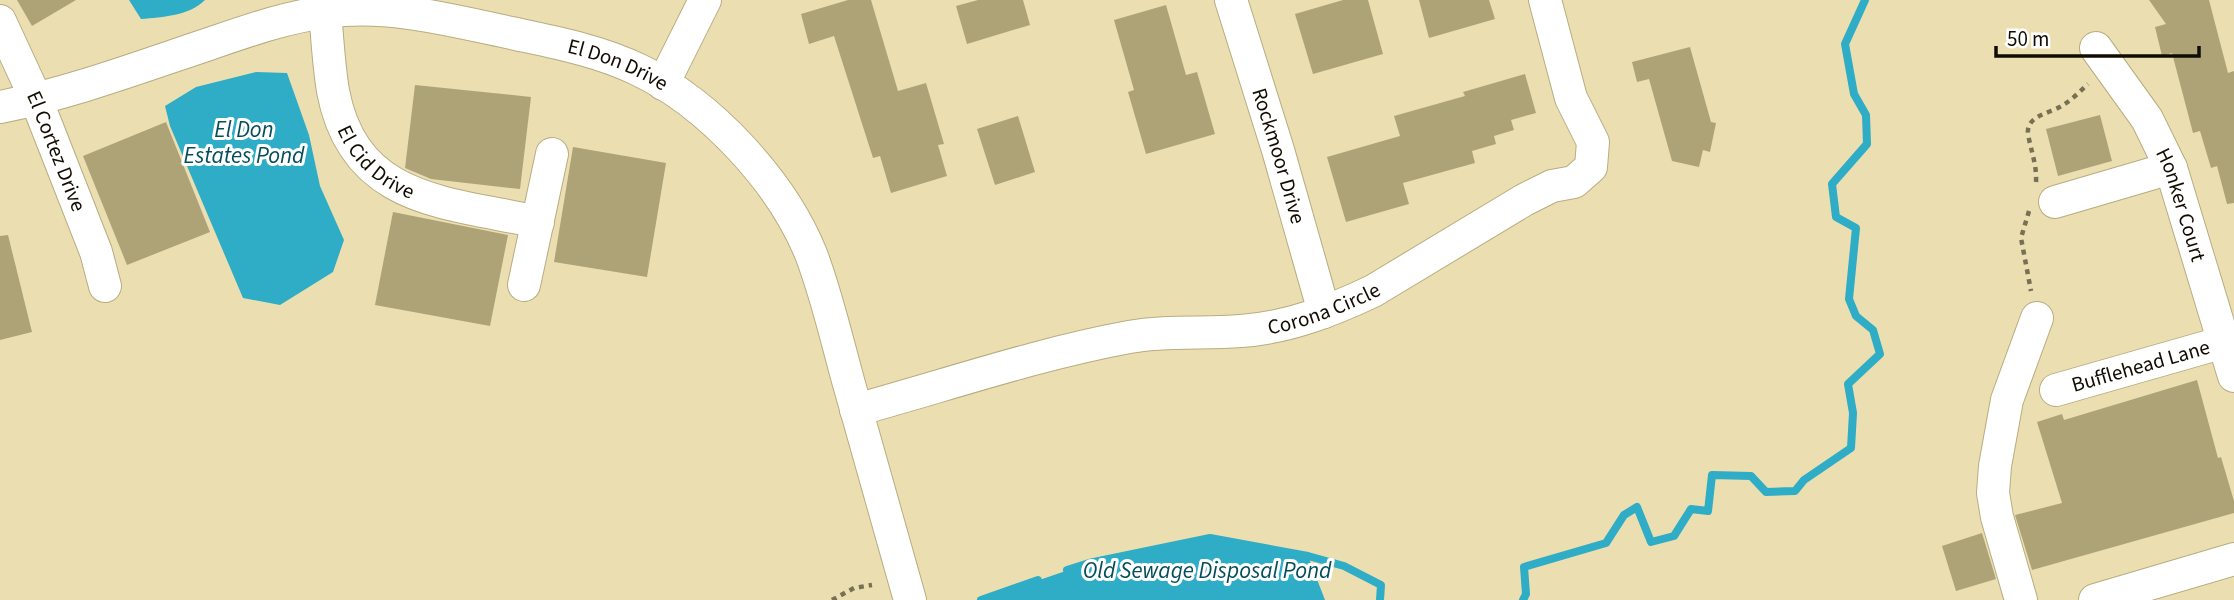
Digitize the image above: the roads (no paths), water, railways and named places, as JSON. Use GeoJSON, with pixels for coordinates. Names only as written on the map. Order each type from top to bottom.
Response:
{"type":"FeatureCollection","features":[{"type":"Feature","properties":{"kind":"street"},"geometry":{"type":"LineString","coordinates":[[663,84],[705,0]]}},
{"type":"Feature","properties":{"kind":"street","name":"Rockmoor Drive"},"geometry":{"type":"LineString","coordinates":[[1231,0],[1278,150],[1324,312]]}},
{"type":"Feature","properties":{"kind":"street","name":"Corona Circle"},"geometry":{"type":"LineString","coordinates":[[856,410],[1087,345],[1158,332],[1268,328],[1324,312],[1373,291],[1552,186],[1574,182],[1591,167],[1593,142],[1571,98],[1545,0]]}},
{"type":"Feature","properties":{"kind":"street","name":"El Don Drive"},"geometry":{"type":"LineString","coordinates":[[0,107],[36,99],[324,6],[386,10],[448,19],[572,46],[639,70],[663,84],[732,139],[753,161],[788,209],[811,256],[910,600]]}},
{"type":"Feature","properties":{"kind":"street","name":"El Cid Drive"},"geometry":{"type":"LineString","coordinates":[[324,6],[333,91],[338,110],[352,141],[375,171],[405,191],[538,222]]}},
{"type":"Feature","properties":{"kind":"street","name":"El Cortez Drive"},"geometry":{"type":"LineString","coordinates":[[0,21],[36,99],[96,252],[105,286]]}},
{"type":"Feature","properties":{"kind":"street","name":"Honker Court"},"geometry":{"type":"LineString","coordinates":[[2096,48],[2147,119],[2171,168],[2234,376]]}},
{"type":"Feature","properties":{"kind":"street"},"geometry":{"type":"LineString","coordinates":[[524,285],[552,154]]}},
{"type":"Feature","properties":{"kind":"street"},"geometry":{"type":"LineString","coordinates":[[2054,202],[2171,168]]}},
{"type":"Feature","properties":{"kind":"street"},"geometry":{"type":"LineString","coordinates":[[2021,600],[1997,517],[1993,493],[2007,400],[2037,318]]}},
{"type":"Feature","properties":{"kind":"street","name":"Bufflehead Lane"},"geometry":{"type":"LineString","coordinates":[[2056,390],[2224,342]]}},
{"type":"Feature","properties":{"kind":"street"},"geometry":{"type":"LineString","coordinates":[[2095,600],[2234,559]]}},
{"type":"Feature","properties":{"kind":"water"},"geometry":{"type":"Polygon","coordinates":[[[129,0],[205,0],[184,13],[141,19],[129,0]]]}},
{"type":"Feature","properties":{"kind":"water","name":"El Don Estates Pond"},"geometry":{"type":"Polygon","coordinates":[[[256,72],[287,73],[309,135],[320,186],[344,240],[333,272],[280,305],[243,298],[170,126],[165,106],[196,87],[256,72]]]}},
{"type":"Feature","properties":{"kind":"water","name":"Old Sewage Disposal Pond"},"geometry":{"type":"Polygon","coordinates":[[[1210,538],[1308,556],[1325,600],[981,600],[1089,563],[1210,538]]]}},
{"type":"Feature","properties":{"kind":"waterway"},"geometry":{"type":"LineString","coordinates":[[1523,600],[1526,594],[1524,567],[1606,543],[1624,515],[1637,507],[1651,542],[1674,536],[1691,509],[1708,511],[1712,475],[1751,476],[1766,492],[1795,491],[1804,480],[1851,448],[1853,413],[1848,384],[1880,354],[1873,330],[1856,316],[1849,299],[1856,228],[1836,217],[1832,184],[1867,144],[1866,115],[1854,94],[1845,44],[1865,0]]}},
{"type":"Feature","properties":{"kind":"waterway"},"geometry":{"type":"LineString","coordinates":[[1067,570],[1210,538],[1308,556],[1344,566],[1381,585],[1380,600]]}},
{"type":"Feature","properties":{"kind":"waterway"},"geometry":{"type":"LineString","coordinates":[[981,600],[1038,580]]}}]}
